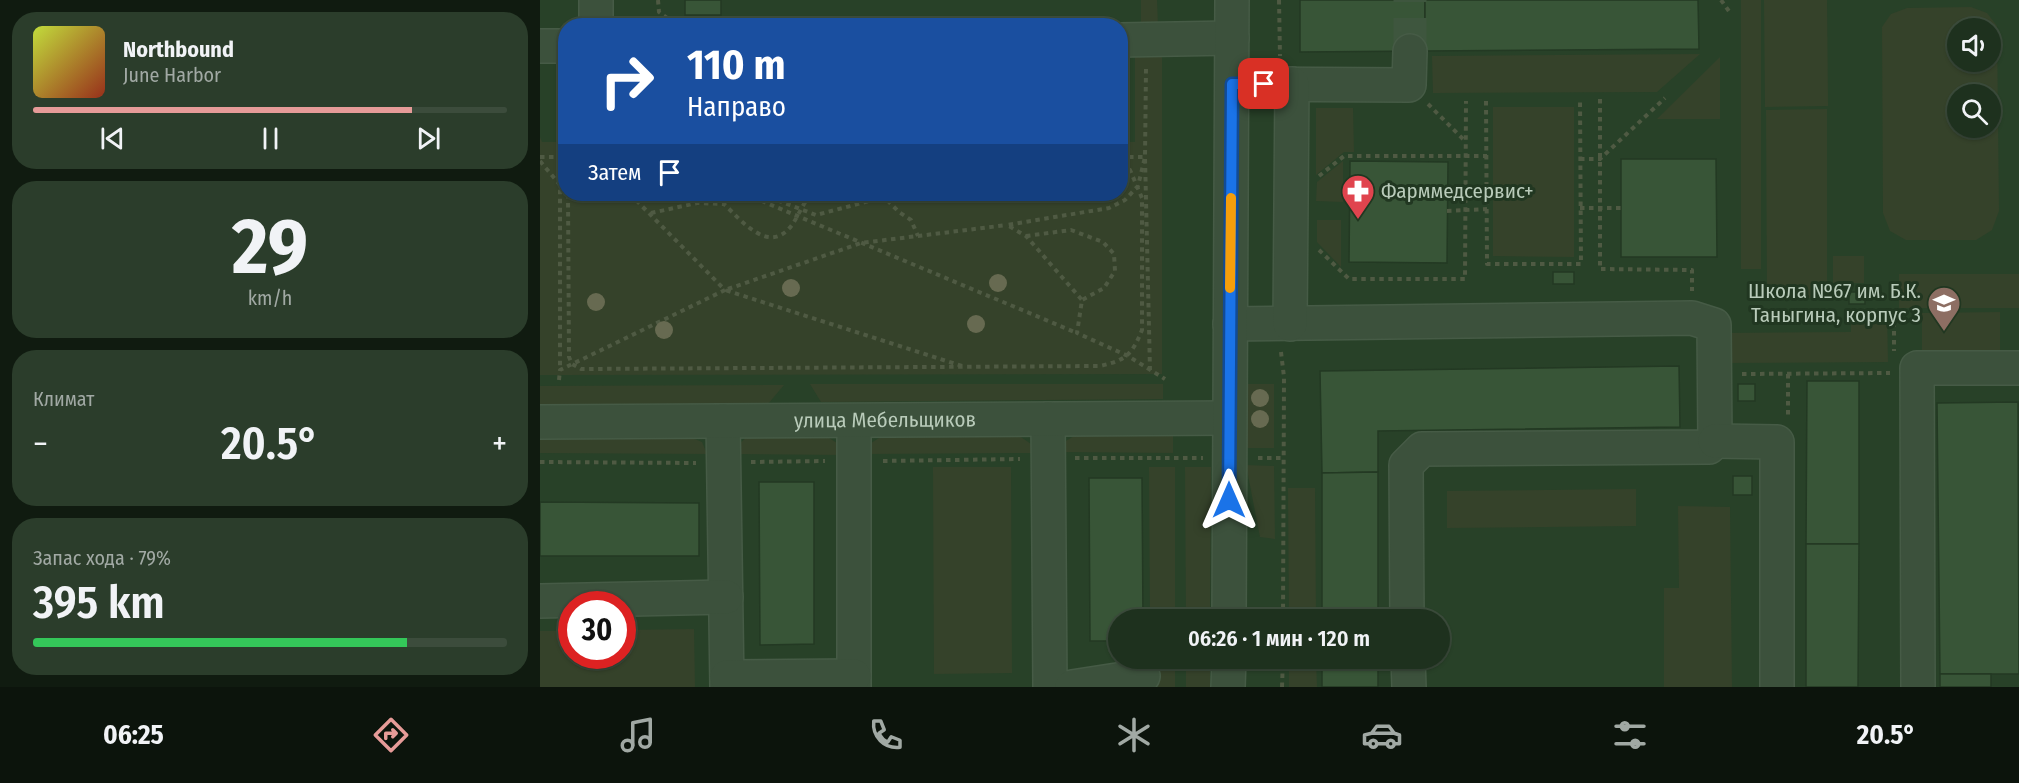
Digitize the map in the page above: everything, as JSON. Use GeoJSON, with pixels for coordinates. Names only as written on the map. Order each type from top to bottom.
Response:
{"type":"FeatureCollection","features":[{"type":"Feature","properties":{"kind":"street"},"geometry":{"type":"LineString","coordinates":[[596,0],[596,18]]}},
{"type":"Feature","properties":{"kind":"street"},"geometry":{"type":"LineString","coordinates":[[1229,609],[1232,0]]}},
{"type":"Feature","properties":{"kind":"street"},"geometry":{"type":"LineString","coordinates":[[1128,40],[1232,38]]}},
{"type":"Feature","properties":{"kind":"street"},"geometry":{"type":"LineString","coordinates":[[540,46],[558,46]]}},
{"type":"Feature","properties":{"kind":"street"},"geometry":{"type":"LineString","coordinates":[[1232,84],[1409,85],[1410,51]]}},
{"type":"Feature","properties":{"kind":"street"},"geometry":{"type":"LineString","coordinates":[[1290,324],[1292,84]]}},
{"type":"Feature","properties":{"kind":"street"},"geometry":{"type":"LineString","coordinates":[[1230,324],[1692,318],[1714,325],[1715,441],[1709,447],[1422,449],[1406,465],[1407,609]]}},
{"type":"Feature","properties":{"kind":"street"},"geometry":{"type":"LineString","coordinates":[[1918,687],[1917,368],[2019,368]]}},
{"type":"Feature","properties":{"kind":"street","name":"улица Мебельщиков"},"geometry":{"type":"LineString","coordinates":[[540,422],[1229,418]]}},
{"type":"Feature","properties":{"kind":"street"},"geometry":{"type":"LineString","coordinates":[[1048,419],[1050,687]]}},
{"type":"Feature","properties":{"kind":"street"},"geometry":{"type":"LineString","coordinates":[[723,421],[727,682],[854,681],[854,420]]}},
{"type":"Feature","properties":{"kind":"street"},"geometry":{"type":"LineString","coordinates":[[1715,441],[1777,442],[1777,687]]}},
{"type":"Feature","properties":{"kind":"street"},"geometry":{"type":"LineString","coordinates":[[540,601],[726,597]]}},
{"type":"Feature","properties":{"kind":"street"},"geometry":{"type":"LineString","coordinates":[[1228,687],[1229,669]]}},
{"type":"Feature","properties":{"kind":"street"},"geometry":{"type":"LineString","coordinates":[[1408,669],[1408,687]]}},
{"type":"Feature","properties":{"kind":"street"},"geometry":{"type":"LineString","coordinates":[[1072,687],[1143,676]]}},
{"type":"Feature","properties":{"kind":"path"},"geometry":{"type":"LineString","coordinates":[[658,0],[659,12],[667,18]]}},
{"type":"Feature","properties":{"kind":"path"},"geometry":{"type":"LineString","coordinates":[[1721,0],[1731,14]]}},
{"type":"Feature","properties":{"kind":"path"},"geometry":{"type":"LineString","coordinates":[[1150,371],[1145,157],[1146,53],[1164,39]]}},
{"type":"Feature","properties":{"kind":"path"},"geometry":{"type":"LineString","coordinates":[[1580,159],[1600,159],[1665,98]]}},
{"type":"Feature","properties":{"kind":"path"},"geometry":{"type":"LineString","coordinates":[[1486,101],[1487,264],[1581,264],[1580,99]]}},
{"type":"Feature","properties":{"kind":"path"},"geometry":{"type":"LineString","coordinates":[[1600,99],[1600,269],[1692,270],[1692,318]]}},
{"type":"Feature","properties":{"kind":"path"},"geometry":{"type":"LineString","coordinates":[[1314,245],[1349,279],[1465,279],[1466,101]]}},
{"type":"Feature","properties":{"kind":"path"},"geometry":{"type":"LineString","coordinates":[[1425,102],[1466,142]]}},
{"type":"Feature","properties":{"kind":"path"},"geometry":{"type":"LineString","coordinates":[[1314,169],[1314,180],[1344,156],[1486,156]]}},
{"type":"Feature","properties":{"kind":"path"},"geometry":{"type":"LineString","coordinates":[[1128,158],[1145,157]]}},
{"type":"Feature","properties":{"kind":"path"},"geometry":{"type":"LineString","coordinates":[[1128,197],[1138,186],[1145,157]]}},
{"type":"Feature","properties":{"kind":"path"},"geometry":{"type":"LineString","coordinates":[[540,159],[558,158]]}},
{"type":"Feature","properties":{"kind":"path"},"geometry":{"type":"LineString","coordinates":[[540,159],[558,182]]}},
{"type":"Feature","properties":{"kind":"path"},"geometry":{"type":"LineString","coordinates":[[568,201],[569,357],[572,364],[580,369],[1100,366],[1118,362],[1128,356],[1136,345],[1142,330],[1142,198],[1128,168]]}},
{"type":"Feature","properties":{"kind":"path"},"geometry":{"type":"LineString","coordinates":[[559,380],[560,201]]}},
{"type":"Feature","properties":{"kind":"path"},"geometry":{"type":"LineString","coordinates":[[637,201],[725,290],[966,367]]}},
{"type":"Feature","properties":{"kind":"path"},"geometry":{"type":"LineString","coordinates":[[762,201],[1077,333],[1128,356],[1165,379]]}},
{"type":"Feature","properties":{"kind":"path"},"geometry":{"type":"LineString","coordinates":[[780,201],[816,215],[863,201]]}},
{"type":"Feature","properties":{"kind":"path"},"geometry":{"type":"LineString","coordinates":[[650,213],[697,203],[724,204],[757,235],[775,237],[789,228],[807,201]]}},
{"type":"Feature","properties":{"kind":"path"},"geometry":{"type":"LineString","coordinates":[[889,201],[911,220],[918,236]]}},
{"type":"Feature","properties":{"kind":"path"},"geometry":{"type":"LineString","coordinates":[[560,370],[725,290],[861,243],[1007,225],[1109,208],[1123,201]]}},
{"type":"Feature","properties":{"kind":"path"},"geometry":{"type":"LineString","coordinates":[[1580,208],[1621,208]]}},
{"type":"Feature","properties":{"kind":"path"},"geometry":{"type":"LineString","coordinates":[[1448,211],[1486,209]]}},
{"type":"Feature","properties":{"kind":"path"},"geometry":{"type":"LineString","coordinates":[[1007,225],[1026,236],[1082,300],[1077,333]]}},
{"type":"Feature","properties":{"kind":"path"},"geometry":{"type":"LineString","coordinates":[[1026,236],[1071,231],[1103,242],[1114,254],[1115,271],[1104,288],[1082,300]]}},
{"type":"Feature","properties":{"kind":"path"},"geometry":{"type":"LineString","coordinates":[[1715,374],[1894,373]]}},
{"type":"Feature","properties":{"kind":"path"},"geometry":{"type":"LineString","coordinates":[[540,462],[724,463],[1284,458]]}},
{"type":"Feature","properties":{"kind":"path"},"geometry":{"type":"LineString","coordinates":[[1282,687],[1283,669]]}},
{"type":"Feature","properties":{"kind":"green space"},"geometry":{"type":"Polygon","coordinates":[[[1141,0],[1157,0],[1158,26],[1141,26],[1141,0]]]}},
{"type":"Feature","properties":{"kind":"green space"},"geometry":{"type":"Polygon","coordinates":[[[1741,0],[1761,0],[1761,269],[1741,269],[1741,0]]]}},
{"type":"Feature","properties":{"kind":"green space"},"geometry":{"type":"Polygon","coordinates":[[[1764,0],[1827,0],[1828,106],[1765,107],[1764,0]]]}},
{"type":"Feature","properties":{"kind":"green space"},"geometry":{"type":"Polygon","coordinates":[[[1971,7],[1987,13],[1991,18],[1947,18],[1947,72],[1997,72],[1998,84],[1947,84],[1947,138],[1998,138],[1999,211],[1992,230],[1976,240],[1906,240],[1890,231],[1883,213],[1882,27],[1891,14],[1907,8],[1971,7]]]}},
{"type":"Feature","properties":{"kind":"green space"},"geometry":{"type":"Polygon","coordinates":[[[1135,49],[1162,49],[1162,374],[540,375],[540,137],[542,142],[558,142],[558,201],[1128,201],[1128,142],[1135,142],[1135,49]]]}},
{"type":"Feature","properties":{"kind":"green space"},"geometry":{"type":"Polygon","coordinates":[[[1700,54],[1657,92],[1433,93],[1432,56],[1700,54]]]}},
{"type":"Feature","properties":{"kind":"green space"},"geometry":{"type":"Polygon","coordinates":[[[1720,57],[1720,119],[1657,119],[1720,57]]]}},
{"type":"Feature","properties":{"kind":"green space"},"geometry":{"type":"Polygon","coordinates":[[[1493,107],[1574,107],[1574,257],[1493,256],[1493,107]]]}},
{"type":"Feature","properties":{"kind":"green space"},"geometry":{"type":"Polygon","coordinates":[[[1316,108],[1353,108],[1354,152],[1344,152],[1316,175],[1316,108]]]}},
{"type":"Feature","properties":{"kind":"green space"},"geometry":{"type":"Polygon","coordinates":[[[1827,109],[1827,298],[1767,298],[1766,110],[1827,109]]]}},
{"type":"Feature","properties":{"kind":"green space"},"geometry":{"type":"Polygon","coordinates":[[[1343,161],[1343,202],[1316,201],[1317,182],[1343,161]]]}},
{"type":"Feature","properties":{"kind":"green space"},"geometry":{"type":"Polygon","coordinates":[[[1317,220],[1341,220],[1341,267],[1317,242],[1317,220]]]}},
{"type":"Feature","properties":{"kind":"green space"},"geometry":{"type":"Polygon","coordinates":[[[1833,256],[1864,256],[1864,283],[1833,283],[1833,256]]]}},
{"type":"Feature","properties":{"kind":"green space"},"geometry":{"type":"Polygon","coordinates":[[[1899,274],[2019,274],[2019,308],[1899,308],[1899,274]]]}},
{"type":"Feature","properties":{"kind":"green space"},"geometry":{"type":"Polygon","coordinates":[[[1887,312],[1888,362],[1723,363],[1723,333],[1851,332],[1851,313],[1887,312]]]}},
{"type":"Feature","properties":{"kind":"green space"},"geometry":{"type":"Polygon","coordinates":[[[2000,312],[2000,351],[1922,352],[1922,313],[2000,312]]]}},
{"type":"Feature","properties":{"kind":"green space"},"geometry":{"type":"Polygon","coordinates":[[[810,384],[1163,384],[1163,399],[821,402],[810,384]]]}},
{"type":"Feature","properties":{"kind":"green space"},"geometry":{"type":"Polygon","coordinates":[[[1246,384],[1274,384],[1274,448],[1246,448],[1246,384]]]}},
{"type":"Feature","properties":{"kind":"green space"},"geometry":{"type":"Polygon","coordinates":[[[784,385],[768,404],[540,404],[540,386],[784,385]]]}},
{"type":"Feature","properties":{"kind":"green space"},"geometry":{"type":"Polygon","coordinates":[[[1015,433],[1031,444],[1032,453],[868,454],[871,443],[884,435],[1015,433]]]}},
{"type":"Feature","properties":{"kind":"green space"},"geometry":{"type":"Polygon","coordinates":[[[1173,435],[1173,453],[1060,452],[1061,444],[1074,436],[1173,435]]]}},
{"type":"Feature","properties":{"kind":"green space"},"geometry":{"type":"Polygon","coordinates":[[[748,436],[826,436],[837,443],[842,455],[734,454],[739,444],[748,436]]]}},
{"type":"Feature","properties":{"kind":"green space"},"geometry":{"type":"Polygon","coordinates":[[[540,437],[690,437],[702,442],[707,454],[540,453],[540,437]]]}},
{"type":"Feature","properties":{"kind":"green space"},"geometry":{"type":"Polygon","coordinates":[[[1246,465],[1274,466],[1275,539],[1260,537],[1246,465]]]}},
{"type":"Feature","properties":{"kind":"green space"},"geometry":{"type":"Polygon","coordinates":[[[933,467],[1011,467],[1012,673],[934,674],[933,467]]]}},
{"type":"Feature","properties":{"kind":"green space"},"geometry":{"type":"Polygon","coordinates":[[[1149,467],[1175,467],[1175,609],[1150,609],[1149,467]]]}},
{"type":"Feature","properties":{"kind":"green space"},"geometry":{"type":"Polygon","coordinates":[[[1185,467],[1211,467],[1210,609],[1186,609],[1185,467]]]}},
{"type":"Feature","properties":{"kind":"green space"},"geometry":{"type":"Polygon","coordinates":[[[1288,488],[1315,488],[1316,609],[1289,609],[1288,488]]]}},
{"type":"Feature","properties":{"kind":"green space"},"geometry":{"type":"Polygon","coordinates":[[[1636,489],[1636,526],[1447,528],[1447,491],[1636,489]]]}},
{"type":"Feature","properties":{"kind":"green space"},"geometry":{"type":"Polygon","coordinates":[[[1678,506],[1730,507],[1732,687],[1664,687],[1664,588],[1679,588],[1678,506]]]}},
{"type":"Feature","properties":{"kind":"green space"},"geometry":{"type":"Polygon","coordinates":[[[694,629],[695,687],[540,687],[540,631],[558,631],[558,669],[636,669],[636,630],[694,629]]]}},
{"type":"Feature","properties":{"kind":"green space"},"geometry":{"type":"Polygon","coordinates":[[[1158,669],[1175,669],[1175,687],[1158,687],[1158,669]]]}},
{"type":"Feature","properties":{"kind":"green space"},"geometry":{"type":"Polygon","coordinates":[[[1186,669],[1210,669],[1210,687],[1186,687],[1186,669]]]}},
{"type":"Feature","properties":{"kind":"green space"},"geometry":{"type":"Polygon","coordinates":[[[1289,669],[1316,669],[1317,687],[1289,687],[1289,669]]]}},
{"type":"Feature","properties":{"kind":"building"},"geometry":{"type":"Polygon","coordinates":[[[685,0],[721,0],[721,15],[685,15],[685,0]]]}},
{"type":"Feature","properties":{"kind":"building"},"geometry":{"type":"Polygon","coordinates":[[[1300,0],[1425,0],[1425,51],[1300,52],[1300,0]]]}},
{"type":"Feature","properties":{"kind":"building"},"geometry":{"type":"Polygon","coordinates":[[[1425,0],[1698,0],[1699,49],[1425,51],[1425,0]]]}},
{"type":"Feature","properties":{"kind":"building"},"geometry":{"type":"Polygon","coordinates":[[[1621,159],[1716,159],[1717,257],[1621,257],[1621,159]]]}},
{"type":"Feature","properties":{"kind":"building"},"geometry":{"type":"Polygon","coordinates":[[[1350,161],[1448,162],[1447,263],[1349,262],[1350,161]]]}},
{"type":"Feature","properties":{"kind":"building"},"geometry":{"type":"Polygon","coordinates":[[[1553,272],[1574,272],[1574,284],[1553,284],[1553,272]]]}},
{"type":"Feature","properties":{"kind":"building"},"geometry":{"type":"Polygon","coordinates":[[[1849,292],[1865,292],[1865,304],[1849,304],[1849,292]]]}},
{"type":"Feature","properties":{"kind":"building"},"geometry":{"type":"Polygon","coordinates":[[[1679,366],[1680,427],[1378,431],[1378,472],[1322,473],[1320,371],[1679,366]]]}},
{"type":"Feature","properties":{"kind":"building"},"geometry":{"type":"Polygon","coordinates":[[[1807,381],[1859,381],[1859,544],[1806,544],[1807,381]]]}},
{"type":"Feature","properties":{"kind":"building"},"geometry":{"type":"Polygon","coordinates":[[[1738,384],[1755,384],[1755,401],[1738,401],[1738,384]]]}},
{"type":"Feature","properties":{"kind":"building"},"geometry":{"type":"Polygon","coordinates":[[[2018,402],[2019,674],[1940,674],[1937,403],[2018,402]]]}},
{"type":"Feature","properties":{"kind":"building"},"geometry":{"type":"Polygon","coordinates":[[[1378,472],[1378,609],[1322,609],[1322,473],[1378,472]]]}},
{"type":"Feature","properties":{"kind":"building"},"geometry":{"type":"Polygon","coordinates":[[[1733,476],[1752,476],[1752,495],[1733,495],[1733,476]]]}},
{"type":"Feature","properties":{"kind":"building"},"geometry":{"type":"Polygon","coordinates":[[[1089,478],[1142,478],[1143,609],[1108,609],[1108,641],[1090,641],[1089,478]]]}},
{"type":"Feature","properties":{"kind":"building"},"geometry":{"type":"Polygon","coordinates":[[[759,482],[814,482],[814,644],[760,645],[759,482]]]}},
{"type":"Feature","properties":{"kind":"building"},"geometry":{"type":"Polygon","coordinates":[[[540,502],[699,503],[699,556],[540,556],[540,502]]]}},
{"type":"Feature","properties":{"kind":"building"},"geometry":{"type":"Polygon","coordinates":[[[1806,544],[1859,544],[1858,687],[1806,687],[1806,544]]]}},
{"type":"Feature","properties":{"kind":"building"},"geometry":{"type":"Polygon","coordinates":[[[1322,669],[1378,669],[1378,687],[1322,687],[1322,669]]]}},
{"type":"Feature","properties":{"kind":"building"},"geometry":{"type":"Polygon","coordinates":[[[1940,674],[1991,674],[1991,687],[1940,687],[1940,674]]]}},
{"type":"Feature","properties":{"kind":"tunnel"},"geometry":{"type":"LineString","coordinates":[[1410,0],[1410,51]]}},
{"type":"Feature","properties":{"kind":"slow traffic"},"geometry":{"type":"LineString","coordinates":[[1230,288],[1231,198]]}},
{"type":"Feature","properties":{"kind":"place","name":"Фарммедсервис+"},"geometry":{"type":"Point","coordinates":[1358,220]}},
{"type":"Feature","properties":{"kind":"place","name":"Школа №67 им. Б.К. Таныгина, корпус 3"},"geometry":{"type":"Point","coordinates":[1944,332]}},
{"type":"Feature","properties":{"kind":"route"},"geometry":{"type":"LineString","coordinates":[[1229,500],[1232,84],[1264,84]]}}]}
